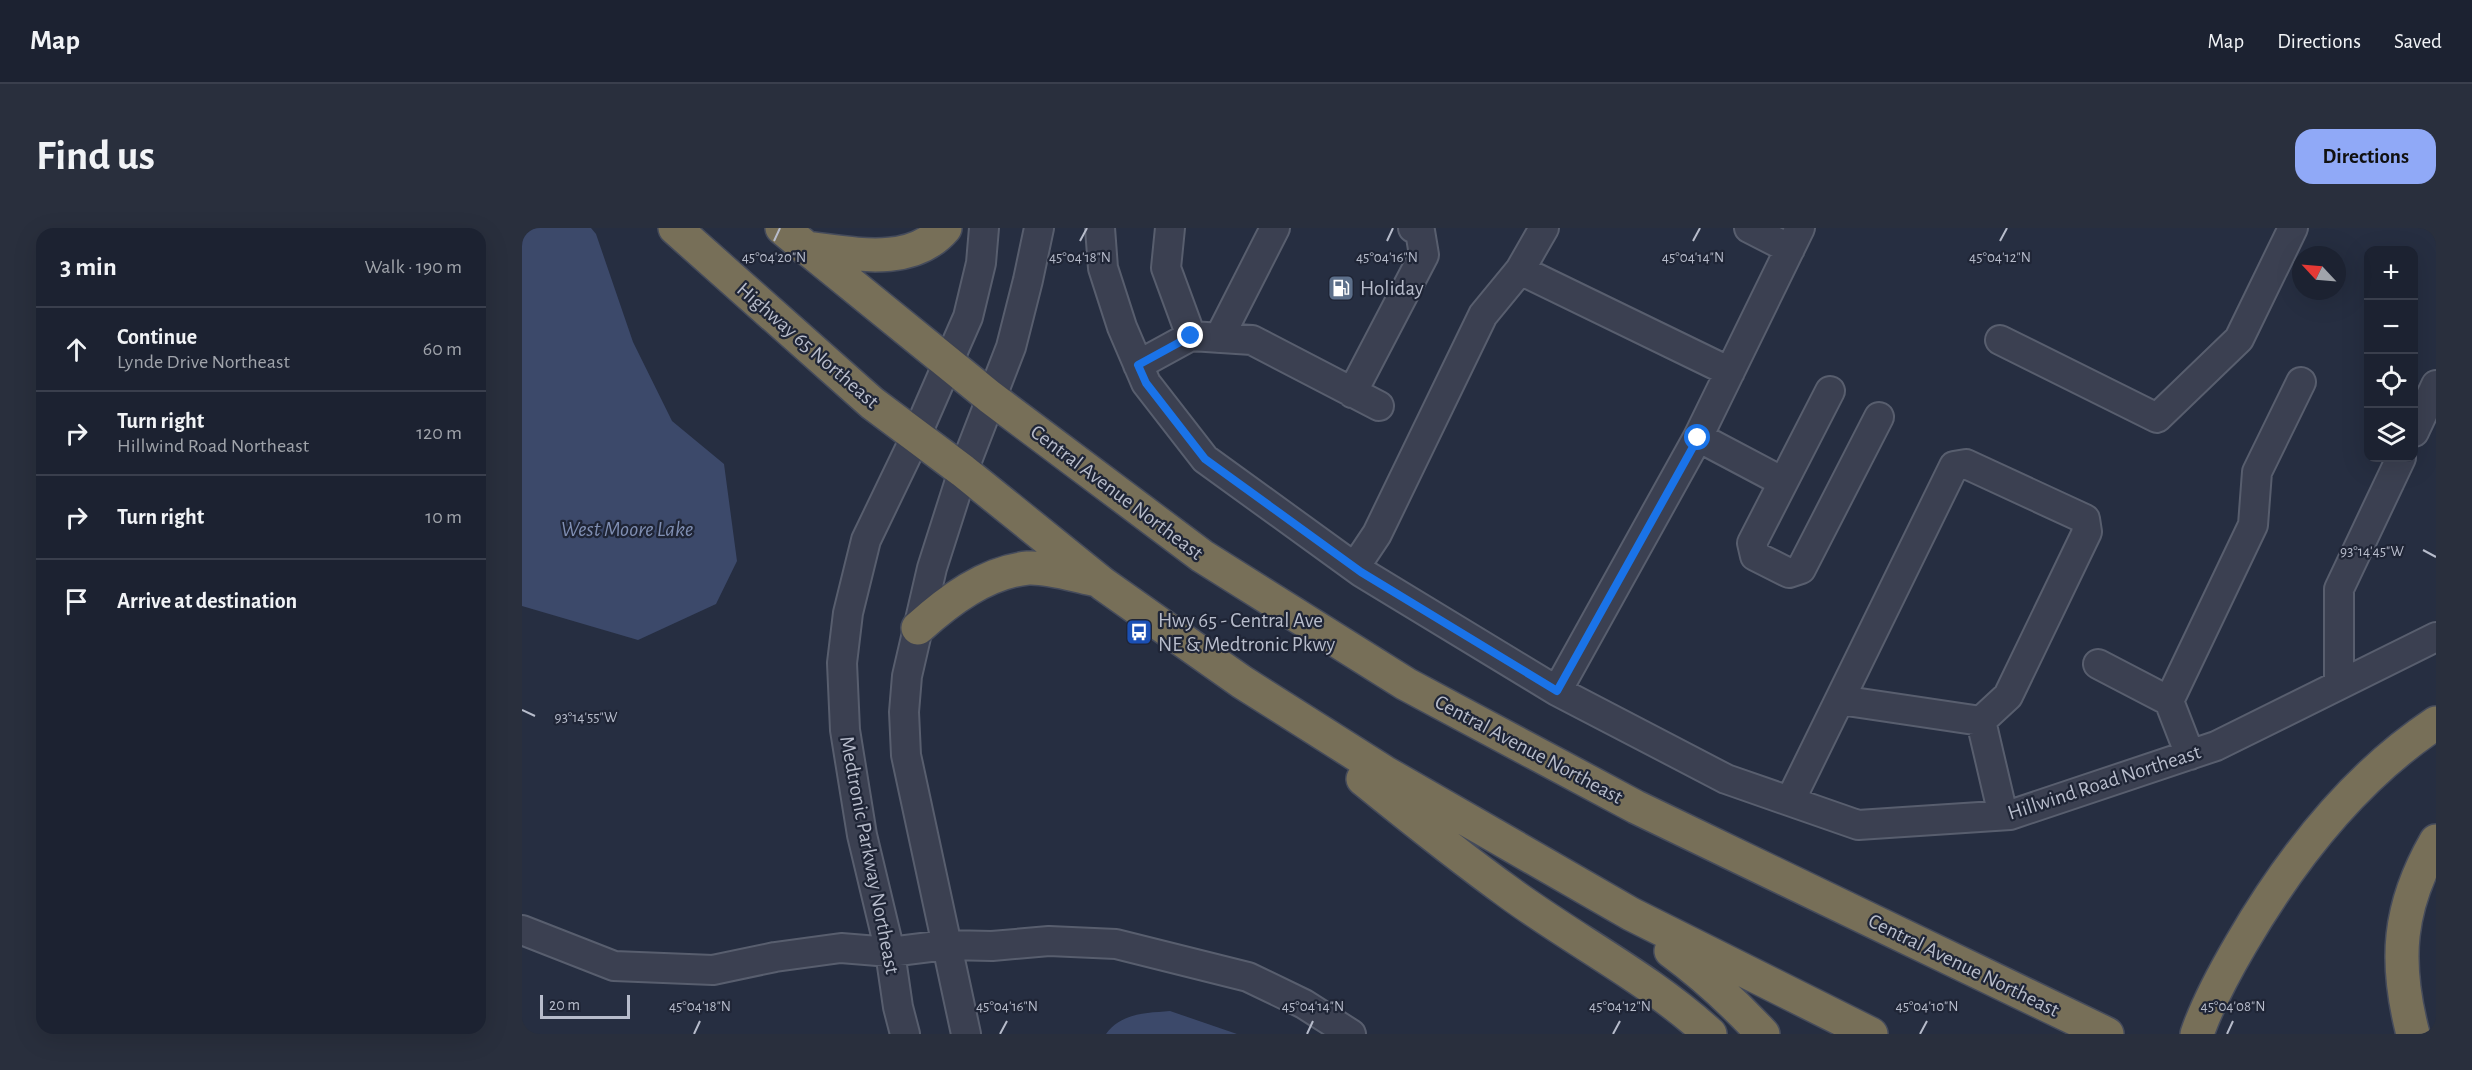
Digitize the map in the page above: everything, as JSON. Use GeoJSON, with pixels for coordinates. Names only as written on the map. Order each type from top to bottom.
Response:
{"type":"FeatureCollection","features":[{"type":"Feature","properties":{"kind":"highway","name":"Highway 65 Northeast"},"geometry":{"type":"LineString","coordinates":[[675,228],[872,403],[916,436]]}},
{"type":"Feature","properties":{"kind":"highway"},"geometry":{"type":"LineString","coordinates":[[794,238],[899,255],[918,249],[938,237],[945,228]]}},
{"type":"Feature","properties":{"kind":"highway"},"geometry":{"type":"LineString","coordinates":[[794,238],[948,363]]}},
{"type":"Feature","properties":{"kind":"highway","name":"Central Avenue Northeast"},"geometry":{"type":"LineString","coordinates":[[948,363],[1202,556],[1406,684],[1636,807],[2107,1034]]}},
{"type":"Feature","properties":{"kind":"highway"},"geometry":{"type":"LineString","coordinates":[[916,436],[1098,580],[1242,682],[1384,772],[1677,938],[1871,1034]]}},
{"type":"Feature","properties":{"kind":"highway"},"geometry":{"type":"LineString","coordinates":[[918,628],[947,602],[1005,573],[1029,568],[1098,580]]}},
{"type":"Feature","properties":{"kind":"highway"},"geometry":{"type":"LineString","coordinates":[[1242,682],[1511,894],[1630,973],[1678,1007],[1710,1034]]}},
{"type":"Feature","properties":{"kind":"highway"},"geometry":{"type":"LineString","coordinates":[[2197,1034],[2208,1004],[2253,923],[2310,842],[2340,804],[2366,779],[2395,753],[2436,723]]}},
{"type":"Feature","properties":{"kind":"highway"},"geometry":{"type":"LineString","coordinates":[[2413,1034],[2401,977],[2403,929],[2417,879],[2436,841]]}},
{"type":"Feature","properties":{"kind":"highway"},"geometry":{"type":"LineString","coordinates":[[1585,887],[1704,976],[1763,1034]]}},
{"type":"Feature","properties":{"kind":"street"},"geometry":{"type":"LineString","coordinates":[[916,436],[971,307],[981,262],[984,228]]}},
{"type":"Feature","properties":{"kind":"street"},"geometry":{"type":"LineString","coordinates":[[966,1034],[906,755],[904,712],[907,676],[932,568],[963,471],[1011,347],[1039,228]]}},
{"type":"Feature","properties":{"kind":"street","name":"Hillwind Road Northeast"},"geometry":{"type":"LineString","coordinates":[[1100,228],[1103,268],[1122,327],[1146,383],[1205,459],[1356,567],[1557,691],[1726,779],[1858,825],[2003,815],[2190,755],[2216,746],[2436,637]]}},
{"type":"Feature","properties":{"kind":"street"},"geometry":{"type":"LineString","coordinates":[[1170,228],[1166,268],[1205,337]]}},
{"type":"Feature","properties":{"kind":"street"},"geometry":{"type":"LineString","coordinates":[[1205,337],[1275,228]]}},
{"type":"Feature","properties":{"kind":"street"},"geometry":{"type":"LineString","coordinates":[[1352,393],[1424,255],[1420,231],[1413,228]]}},
{"type":"Feature","properties":{"kind":"street"},"geometry":{"type":"LineString","coordinates":[[1356,567],[1377,534],[1483,315],[1520,270],[1544,228]]}},
{"type":"Feature","properties":{"kind":"street"},"geometry":{"type":"LineString","coordinates":[[1557,691],[1698,438],[1795,238],[1749,228]]}},
{"type":"Feature","properties":{"kind":"street"},"geometry":{"type":"LineString","coordinates":[[2000,340],[2157,418],[2239,339],[2293,228]]}},
{"type":"Feature","properties":{"kind":"street"},"geometry":{"type":"LineString","coordinates":[[1520,270],[1730,372]]}},
{"type":"Feature","properties":{"kind":"street"},"geometry":{"type":"LineString","coordinates":[[1138,365],[1205,337],[1252,340],[1379,406]]}},
{"type":"Feature","properties":{"kind":"street"},"geometry":{"type":"LineString","coordinates":[[2169,700],[2253,525],[2257,472],[2301,382]]}},
{"type":"Feature","properties":{"kind":"street"},"geometry":{"type":"LineString","coordinates":[[2418,423],[2436,385]]}},
{"type":"Feature","properties":{"kind":"street"},"geometry":{"type":"LineString","coordinates":[[1830,392],[1752,543],[1755,556],[1789,573],[1801,568],[1879,417]]}},
{"type":"Feature","properties":{"kind":"street","name":"Medtronic Parkway Northeast"},"geometry":{"type":"LineString","coordinates":[[905,1034],[898,1007],[890,952],[862,835],[845,730],[842,663],[848,613],[866,540],[916,436]]}},
{"type":"Feature","properties":{"kind":"street"},"geometry":{"type":"LineString","coordinates":[[1698,438],[1784,482]]}},
{"type":"Feature","properties":{"kind":"street"},"geometry":{"type":"LineString","coordinates":[[2339,686],[2339,589],[2400,462]]}},
{"type":"Feature","properties":{"kind":"street"},"geometry":{"type":"LineString","coordinates":[[1790,801],[1954,466],[1966,464],[2085,519],[2087,532],[2008,696],[1982,721]]}},
{"type":"Feature","properties":{"kind":"street"},"geometry":{"type":"LineString","coordinates":[[2098,664],[2169,700],[2190,755]]}},
{"type":"Feature","properties":{"kind":"street"},"geometry":{"type":"LineString","coordinates":[[1840,700],[1982,721]]}},
{"type":"Feature","properties":{"kind":"street"},"geometry":{"type":"LineString","coordinates":[[1982,721],[2003,815]]}},
{"type":"Feature","properties":{"kind":"street"},"geometry":{"type":"LineString","coordinates":[[522,930],[614,966],[712,970],[775,957],[841,948],[890,952],[946,945],[992,946],[1049,940],[1116,944],[1248,977],[1304,1004],[1351,1034]]}},
{"type":"Feature","properties":{"kind":"water","name":"West Moore Lake"},"geometry":{"type":"Polygon","coordinates":[[[522,228],[591,228],[596,234],[633,342],[672,421],[724,464],[737,561],[716,604],[638,640],[522,606],[522,228]]]}},
{"type":"Feature","properties":{"kind":"water"},"geometry":{"type":"Polygon","coordinates":[[[1170,1011],[1237,1034],[1106,1034],[1119,1022],[1135,1015],[1170,1011]]]}},
{"type":"Feature","properties":{"kind":"place","name":"Holiday"},"geometry":{"type":"Point","coordinates":[1341,288]}},
{"type":"Feature","properties":{"kind":"place","name":"Hwy 65 - Central Ave NE & Medtronic Pkwy"},"geometry":{"type":"Point","coordinates":[1139,632]}},
{"type":"Feature","properties":{"kind":"route"},"geometry":{"type":"LineString","coordinates":[[1191,336],[1138,365],[1146,383],[1205,459],[1361,572],[1557,691],[1698,438]]}}]}
